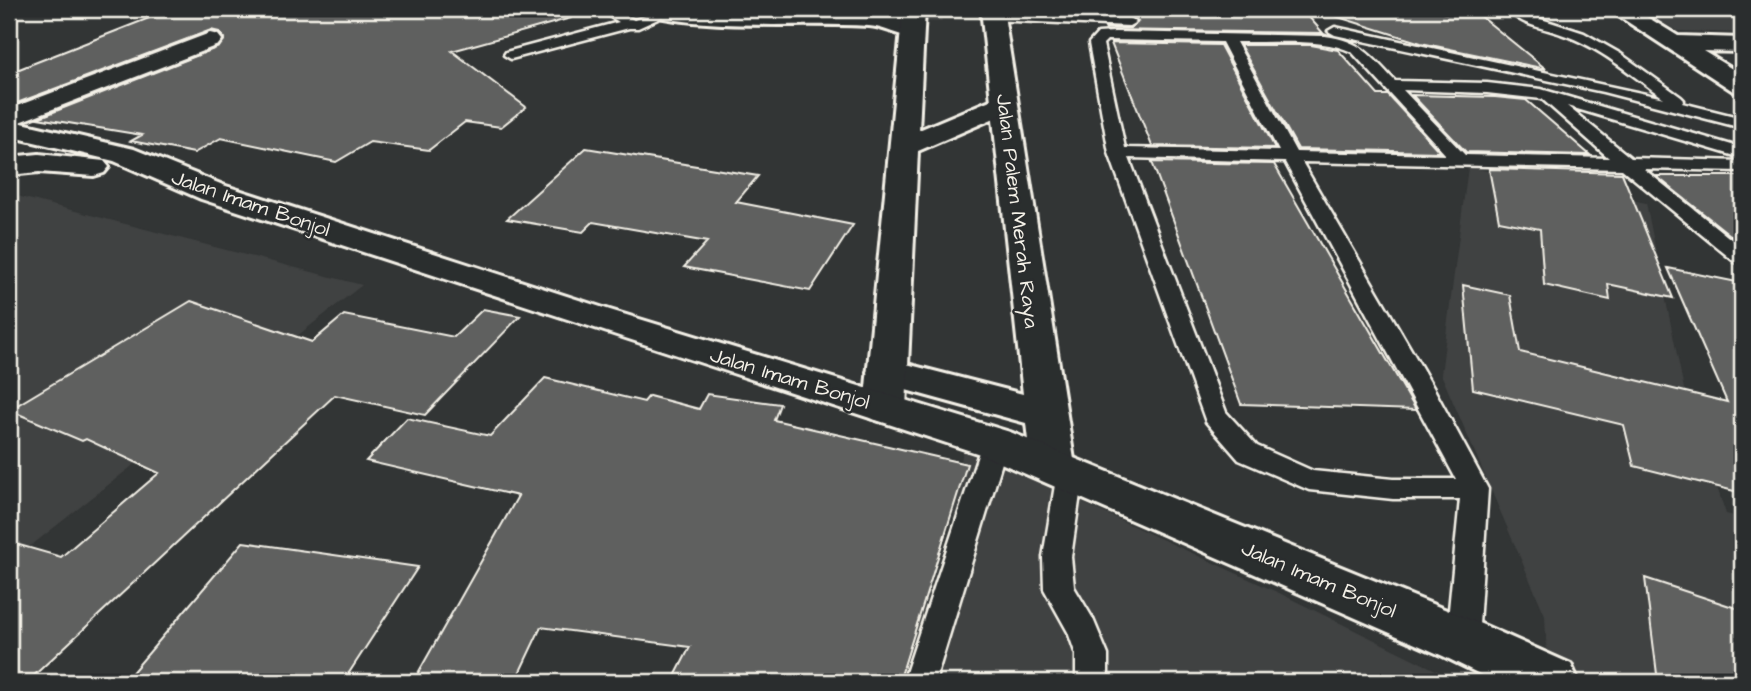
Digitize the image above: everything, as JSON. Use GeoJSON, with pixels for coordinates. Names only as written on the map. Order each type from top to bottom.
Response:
{"type":"FeatureCollection","features":[{"type":"Feature","properties":{"kind":"street"},"geometry":{"type":"LineString","coordinates":[[1619,9],[1742,86]]}},
{"type":"Feature","properties":{"kind":"street"},"geometry":{"type":"LineString","coordinates":[[659,11],[872,19],[895,23],[913,20],[886,390],[1044,414]]}},
{"type":"Feature","properties":{"kind":"street","name":"Jalan Palem Merah Raya"},"geometry":{"type":"LineString","coordinates":[[992,13],[1044,414],[1061,470]]}},
{"type":"Feature","properties":{"kind":"street"},"geometry":{"type":"LineString","coordinates":[[9,118],[210,40]]}},
{"type":"Feature","properties":{"kind":"street"},"geometry":{"type":"LineString","coordinates":[[1674,43],[1742,45]]}},
{"type":"Feature","properties":{"kind":"street"},"geometry":{"type":"LineString","coordinates":[[1701,60],[1742,61]]}},
{"type":"Feature","properties":{"kind":"street"},"geometry":{"type":"LineString","coordinates":[[9,102],[97,66]]}},
{"type":"Feature","properties":{"kind":"street"},"geometry":{"type":"LineString","coordinates":[[905,146],[1004,104]]}},
{"type":"Feature","properties":{"kind":"street","name":"Jalan Imam Bonjol"},"geometry":{"type":"LineString","coordinates":[[9,128],[124,156],[212,192],[597,318],[886,390],[995,443],[1462,640],[1551,682]]}},
{"type":"Feature","properties":{"kind":"street"},"geometry":{"type":"LineString","coordinates":[[9,166],[39,163],[84,165],[212,192]]}},
{"type":"Feature","properties":{"kind":"lane"},"geometry":{"type":"LineString","coordinates":[[604,9],[628,24]]}},
{"type":"Feature","properties":{"kind":"lane"},"geometry":{"type":"LineString","coordinates":[[1513,9],[1532,21],[1555,26],[1592,43],[1690,109]]}},
{"type":"Feature","properties":{"kind":"lane"},"geometry":{"type":"LineString","coordinates":[[510,55],[628,24],[637,24],[659,11]]}},
{"type":"Feature","properties":{"kind":"lane"},"geometry":{"type":"LineString","coordinates":[[992,13],[1353,33],[1604,88],[1742,123]]}},
{"type":"Feature","properties":{"kind":"lane"},"geometry":{"type":"LineString","coordinates":[[1460,160],[1357,49],[1345,43],[1227,37],[1115,36],[1098,39],[1096,43],[1118,153],[1215,416],[1248,453],[1309,480],[1393,489],[1475,489]]}},
{"type":"Feature","properties":{"kind":"lane"},"geometry":{"type":"LineString","coordinates":[[1227,37],[1475,489],[1462,640]]}},
{"type":"Feature","properties":{"kind":"lane"},"geometry":{"type":"LineString","coordinates":[[1518,71],[1594,100],[1742,140]]}},
{"type":"Feature","properties":{"kind":"lane"},"geometry":{"type":"LineString","coordinates":[[1392,85],[1487,88],[1541,94],[1742,153]]}},
{"type":"Feature","properties":{"kind":"lane"},"geometry":{"type":"LineString","coordinates":[[1541,94],[1742,258]]}},
{"type":"Feature","properties":{"kind":"lane"},"geometry":{"type":"LineString","coordinates":[[1118,153],[1742,166]]}},
{"type":"Feature","properties":{"kind":"lane"},"geometry":{"type":"LineString","coordinates":[[919,682],[995,443]]}},
{"type":"Feature","properties":{"kind":"lane"},"geometry":{"type":"LineString","coordinates":[[1061,470],[1057,557],[1059,589],[1082,628],[1092,655],[1092,682]]}},
{"type":"Feature","properties":{"kind":"shaded area"},"geometry":{"type":"Polygon","coordinates":[[[667,9],[941,9],[942,22],[680,18],[667,9]]]}},
{"type":"Feature","properties":{"kind":"shaded area"},"geometry":{"type":"Polygon","coordinates":[[[1638,9],[1742,9],[1742,33],[1678,31],[1638,9]]]}},
{"type":"Feature","properties":{"kind":"shaded area"},"geometry":{"type":"Polygon","coordinates":[[[1468,167],[1646,203],[1684,389],[1726,514],[1742,518],[1742,682],[1548,682],[1545,615],[1441,374],[1468,167]]]}},
{"type":"Feature","properties":{"kind":"shaded area"},"geometry":{"type":"Polygon","coordinates":[[[9,194],[362,285],[9,563],[9,194]]]}},
{"type":"Feature","properties":{"kind":"shaded area"},"geometry":{"type":"Polygon","coordinates":[[[963,448],[1279,593],[1460,682],[931,682],[963,448]]]}},
{"type":"Feature","properties":{"kind":"building"},"geometry":{"type":"Polygon","coordinates":[[[172,9],[570,9],[571,18],[452,51],[526,107],[501,127],[465,122],[429,150],[370,142],[336,162],[221,138],[194,153],[131,141],[142,135],[38,118],[219,47],[224,38],[219,32],[211,30],[9,106],[9,73],[172,9]]]}},
{"type":"Feature","properties":{"kind":"building"},"geometry":{"type":"Polygon","coordinates":[[[1098,9],[1302,9],[1323,33],[1106,30],[1105,28],[1130,28],[1138,21],[1129,15],[1100,14],[1098,9]]]}},
{"type":"Feature","properties":{"kind":"building"},"geometry":{"type":"Polygon","coordinates":[[[1336,9],[1438,9],[1444,13],[1478,14],[1546,69],[1421,43],[1335,16],[1336,9]]]}},
{"type":"Feature","properties":{"kind":"building"},"geometry":{"type":"Polygon","coordinates":[[[1111,43],[1220,45],[1275,148],[1152,146],[1111,43]]]}},
{"type":"Feature","properties":{"kind":"building"},"geometry":{"type":"Polygon","coordinates":[[[1240,45],[1311,45],[1338,50],[1378,95],[1388,95],[1440,152],[1298,149],[1240,45]]]}},
{"type":"Feature","properties":{"kind":"building"},"geometry":{"type":"Polygon","coordinates":[[[1412,95],[1526,100],[1590,155],[1466,152],[1412,95]]]}},
{"type":"Feature","properties":{"kind":"building"},"geometry":{"type":"Polygon","coordinates":[[[586,148],[758,176],[736,202],[853,225],[810,291],[684,267],[707,242],[593,222],[583,232],[507,219],[586,148]]]}},
{"type":"Feature","properties":{"kind":"building"},"geometry":{"type":"Polygon","coordinates":[[[1152,162],[1274,164],[1416,410],[1241,404],[1152,162]]]}},
{"type":"Feature","properties":{"kind":"building"},"geometry":{"type":"Polygon","coordinates":[[[1489,169],[1622,173],[1673,298],[1608,284],[1610,300],[1544,285],[1540,229],[1499,221],[1489,169]]]}},
{"type":"Feature","properties":{"kind":"building"},"geometry":{"type":"Polygon","coordinates":[[[1656,176],[1742,176],[1742,244],[1729,234],[1656,176]]]}},
{"type":"Feature","properties":{"kind":"building"},"geometry":{"type":"Polygon","coordinates":[[[1668,268],[1742,283],[1742,493],[1634,466],[1624,425],[1473,389],[1463,285],[1510,295],[1520,352],[1727,402],[1668,268]]]}},
{"type":"Feature","properties":{"kind":"building"},"geometry":{"type":"Polygon","coordinates":[[[191,301],[312,342],[344,315],[454,337],[483,309],[520,316],[425,415],[335,395],[27,682],[9,682],[9,542],[61,557],[159,473],[86,439],[82,441],[9,410],[191,301]]]}},
{"type":"Feature","properties":{"kind":"building"},"geometry":{"type":"Polygon","coordinates":[[[545,378],[644,402],[649,396],[699,409],[707,394],[780,404],[774,420],[967,464],[899,682],[672,682],[690,647],[541,627],[515,682],[413,682],[518,496],[366,461],[407,418],[490,436],[545,378]]]}},
{"type":"Feature","properties":{"kind":"building"},"geometry":{"type":"Polygon","coordinates":[[[243,542],[418,567],[343,682],[124,682],[243,542]]]}},
{"type":"Feature","properties":{"kind":"building"},"geometry":{"type":"Polygon","coordinates":[[[1645,578],[1742,610],[1742,682],[1658,682],[1645,578]]]}}]}
